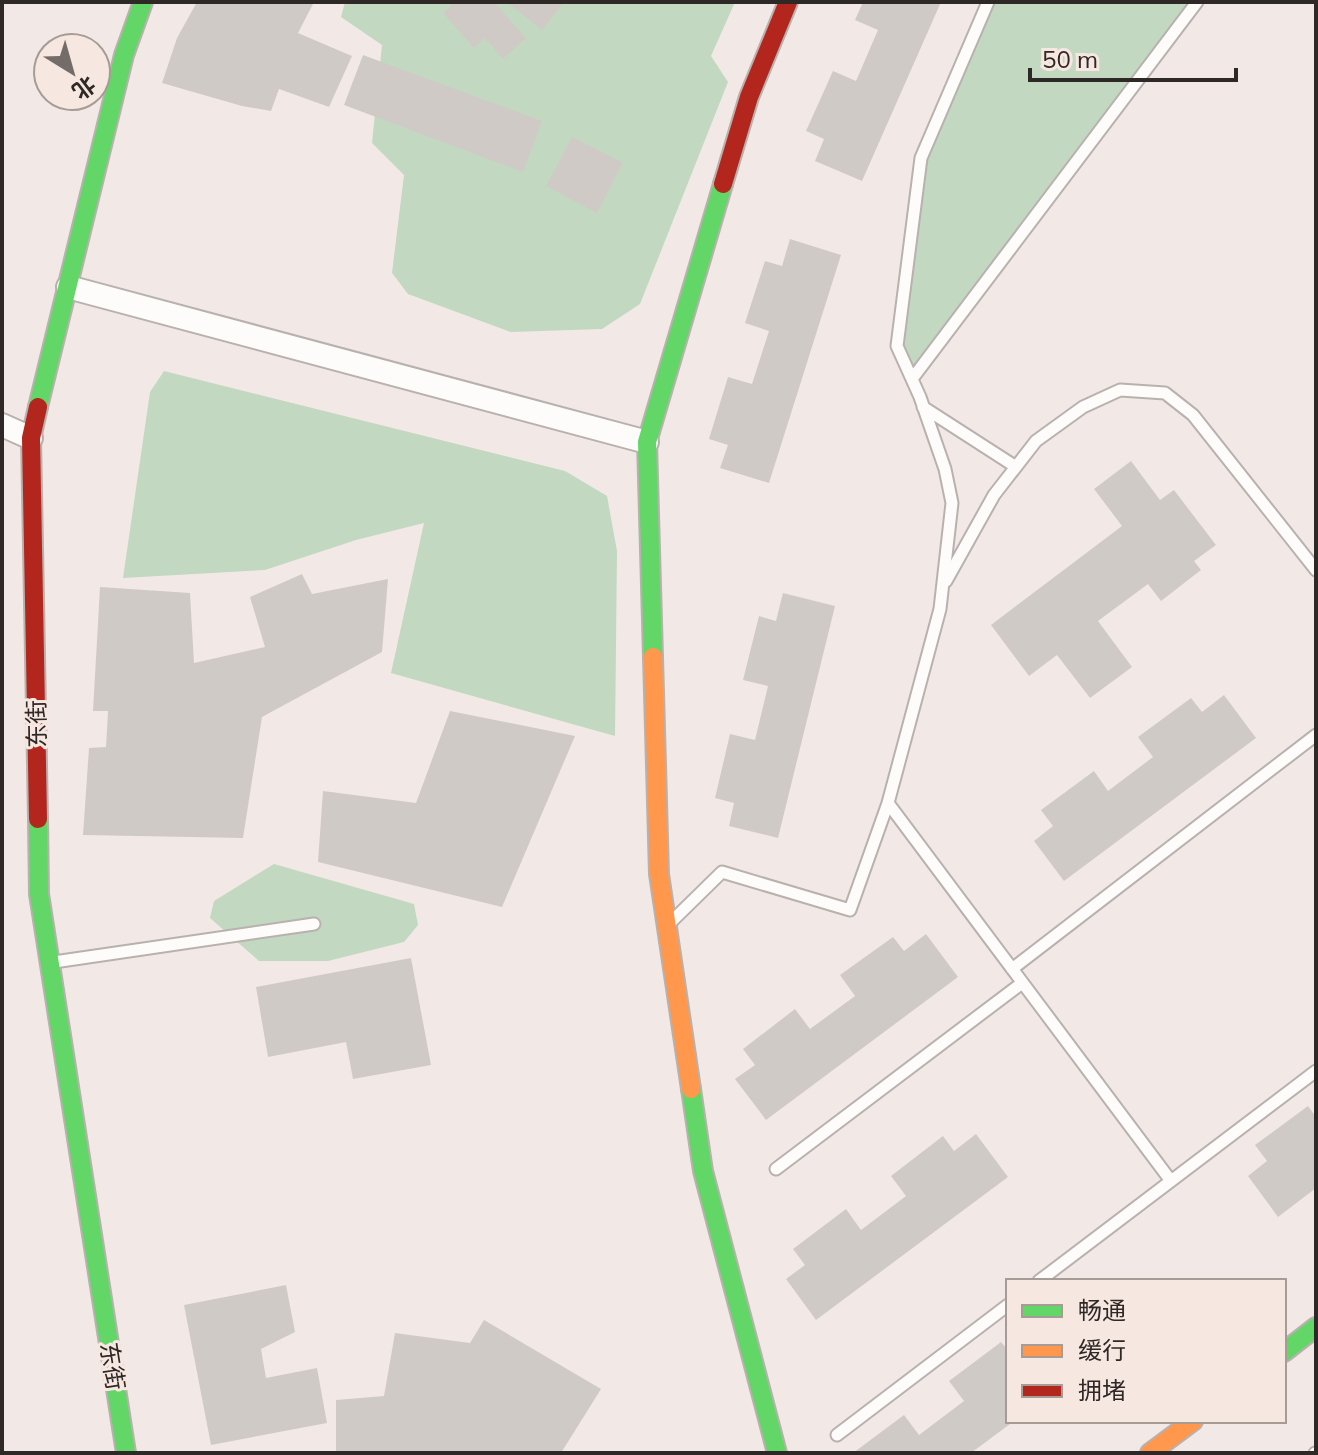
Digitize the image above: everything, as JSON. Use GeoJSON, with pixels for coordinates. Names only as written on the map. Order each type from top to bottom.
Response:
{"type":"FeatureCollection","features":[{"type":"Feature","properties":{"kind":"street","name":"东街"},"geometry":{"type":"LineString","coordinates":[[126,1453],[39,894],[31,438],[124,55],[143,2]]}},
{"type":"Feature","properties":{"kind":"street"},"geometry":{"type":"LineString","coordinates":[[777,1453],[703,1171],[659,874],[647,442],[749,97],[788,2]]}},
{"type":"Feature","properties":{"kind":"street"},"geometry":{"type":"LineString","coordinates":[[68,287],[647,442]]}},
{"type":"Feature","properties":{"kind":"street"},"geometry":{"type":"LineString","coordinates":[[2,425],[31,438]]}},
{"type":"Feature","properties":{"kind":"street"},"geometry":{"type":"LineString","coordinates":[[1286,1350],[1316,1327]]}},
{"type":"Feature","properties":{"kind":"street"},"geometry":{"type":"LineString","coordinates":[[1150,1453],[1190,1423]]}},
{"type":"Feature","properties":{"kind":"lane"},"geometry":{"type":"LineString","coordinates":[[667,926],[722,872],[850,910],[888,803],[940,609],[952,503],[945,469],[897,346],[921,158],[988,2]]}},
{"type":"Feature","properties":{"kind":"lane"},"geometry":{"type":"LineString","coordinates":[[912,379],[1197,2]]}},
{"type":"Feature","properties":{"kind":"lane"},"geometry":{"type":"LineString","coordinates":[[943,588],[994,495],[1036,441],[1083,407],[1120,390],[1165,393],[1193,415],[1316,570]]}},
{"type":"Feature","properties":{"kind":"lane"},"geometry":{"type":"LineString","coordinates":[[923,407],[1016,467]]}},
{"type":"Feature","properties":{"kind":"lane"},"geometry":{"type":"LineString","coordinates":[[1012,969],[1316,735]]}},
{"type":"Feature","properties":{"kind":"lane"},"geometry":{"type":"LineString","coordinates":[[888,803],[1171,1181]]}},
{"type":"Feature","properties":{"kind":"lane"},"geometry":{"type":"LineString","coordinates":[[50,963],[314,924]]}},
{"type":"Feature","properties":{"kind":"lane"},"geometry":{"type":"LineString","coordinates":[[776,1169],[1022,983]]}},
{"type":"Feature","properties":{"kind":"lane"},"geometry":{"type":"LineString","coordinates":[[1042,1279],[1316,1071]]}},
{"type":"Feature","properties":{"kind":"lane"},"geometry":{"type":"LineString","coordinates":[[837,1435],[1006,1307]]}},
{"type":"Feature","properties":{"kind":"green space"},"geometry":{"type":"Polygon","coordinates":[[[345,2],[735,2],[711,56],[728,82],[640,304],[602,329],[511,332],[408,294],[392,273],[404,175],[372,143],[382,45],[341,17],[345,2]]]}},
{"type":"Feature","properties":{"kind":"green space"},"geometry":{"type":"Polygon","coordinates":[[[988,2],[1197,2],[912,379],[897,346],[921,158],[988,2]]]}},
{"type":"Feature","properties":{"kind":"green space"},"geometry":{"type":"Polygon","coordinates":[[[164,371],[565,471],[607,496],[617,551],[615,736],[391,673],[424,523],[356,540],[265,570],[123,578],[150,392],[164,371]]]}},
{"type":"Feature","properties":{"kind":"green space"},"geometry":{"type":"Polygon","coordinates":[[[274,864],[414,904],[418,925],[404,942],[328,961],[259,961],[210,918],[214,901],[274,864]]]}},
{"type":"Feature","properties":{"kind":"building"},"geometry":{"type":"Polygon","coordinates":[[[197,2],[314,2],[298,33],[352,56],[329,107],[279,89],[271,111],[162,83],[177,38],[197,2]]]}},
{"type":"Feature","properties":{"kind":"building"},"geometry":{"type":"Polygon","coordinates":[[[455,2],[494,2],[526,38],[503,59],[485,38],[474,48],[443,13],[455,2]]]}},
{"type":"Feature","properties":{"kind":"building"},"geometry":{"type":"Polygon","coordinates":[[[507,2],[564,2],[542,30],[507,2]]]}},
{"type":"Feature","properties":{"kind":"building"},"geometry":{"type":"Polygon","coordinates":[[[863,2],[941,2],[862,181],[815,161],[824,139],[806,131],[833,71],[856,81],[878,30],[855,20],[863,2]]]}},
{"type":"Feature","properties":{"kind":"building"},"geometry":{"type":"Polygon","coordinates":[[[363,55],[542,121],[523,172],[344,105],[363,55]]]}},
{"type":"Feature","properties":{"kind":"building"},"geometry":{"type":"Polygon","coordinates":[[[572,137],[623,163],[597,213],[546,186],[572,137]]]}},
{"type":"Feature","properties":{"kind":"building"},"geometry":{"type":"Polygon","coordinates":[[[790,239],[841,255],[769,483],[720,468],[728,445],[709,439],[728,377],[752,384],[769,331],[745,323],[765,261],[782,266],[790,239]]]}},
{"type":"Feature","properties":{"kind":"building"},"geometry":{"type":"Polygon","coordinates":[[[1131,461],[1160,500],[1174,490],[1216,545],[1194,561],[1201,570],[1161,601],[1148,584],[1098,621],[1132,667],[1090,698],[1057,655],[1029,676],[991,625],[1122,526],[1094,489],[1131,461]]]}},
{"type":"Feature","properties":{"kind":"building"},"geometry":{"type":"Polygon","coordinates":[[[302,574],[312,594],[388,579],[382,652],[262,717],[243,838],[83,835],[89,748],[106,747],[108,711],[93,711],[100,587],[190,593],[194,663],[265,647],[250,597],[302,574]]]}},
{"type":"Feature","properties":{"kind":"building"},"geometry":{"type":"Polygon","coordinates":[[[783,593],[835,606],[778,838],[729,826],[734,803],[715,798],[730,734],[755,740],[768,686],[743,680],[759,616],[776,621],[783,593]]]}},
{"type":"Feature","properties":{"kind":"building"},"geometry":{"type":"Polygon","coordinates":[[[1224,695],[1256,738],[1064,881],[1034,841],[1053,826],[1041,810],[1094,771],[1108,791],[1153,757],[1138,737],[1191,698],[1202,712],[1224,695]]]}},
{"type":"Feature","properties":{"kind":"building"},"geometry":{"type":"Polygon","coordinates":[[[450,711],[575,736],[502,907],[318,862],[323,791],[416,803],[450,711]]]}},
{"type":"Feature","properties":{"kind":"building"},"geometry":{"type":"Polygon","coordinates":[[[926,934],[958,977],[766,1120],[735,1079],[755,1065],[743,1049],[795,1009],[810,1029],[855,996],[840,975],[893,937],[904,951],[926,934]]]}},
{"type":"Feature","properties":{"kind":"building"},"geometry":{"type":"Polygon","coordinates":[[[411,958],[431,1065],[353,1079],[346,1042],[268,1057],[256,987],[411,958]]]}},
{"type":"Feature","properties":{"kind":"building"},"geometry":{"type":"Polygon","coordinates":[[[1308,1106],[1316,1117],[1316,1188],[1278,1217],[1248,1176],[1267,1161],[1255,1145],[1308,1106]]]}},
{"type":"Feature","properties":{"kind":"building"},"geometry":{"type":"Polygon","coordinates":[[[976,1134],[1008,1177],[816,1320],[786,1279],[805,1265],[793,1249],[846,1209],[861,1230],[906,1196],[891,1176],[943,1136],[954,1151],[976,1134]]]}},
{"type":"Feature","properties":{"kind":"building"},"geometry":{"type":"Polygon","coordinates":[[[286,1285],[295,1332],[261,1349],[266,1378],[317,1368],[327,1423],[211,1445],[184,1305],[286,1285]]]}},
{"type":"Feature","properties":{"kind":"building"},"geometry":{"type":"Polygon","coordinates":[[[484,1320],[601,1389],[561,1453],[336,1453],[336,1400],[384,1396],[395,1333],[470,1343],[484,1320]]]}},
{"type":"Feature","properties":{"kind":"building"},"geometry":{"type":"Polygon","coordinates":[[[1001,1342],[1006,1348],[1006,1423],[1011,1423],[971,1453],[853,1453],[904,1415],[919,1435],[964,1401],[949,1381],[1001,1342]]]}},
{"type":"Feature","properties":{"kind":"traffic: fast"},"geometry":{"type":"LineString","coordinates":[[38,407],[124,55],[143,2]]}},
{"type":"Feature","properties":{"kind":"traffic: fast"},"geometry":{"type":"LineString","coordinates":[[653,657],[647,442],[723,184]]}},
{"type":"Feature","properties":{"kind":"traffic: fast"},"geometry":{"type":"LineString","coordinates":[[38,819],[39,894],[126,1453]]}},
{"type":"Feature","properties":{"kind":"traffic: fast"},"geometry":{"type":"LineString","coordinates":[[691,1089],[703,1171],[777,1453]]}},
{"type":"Feature","properties":{"kind":"traffic: fast"},"geometry":{"type":"LineString","coordinates":[[1286,1350],[1316,1327]]}},
{"type":"Feature","properties":{"kind":"traffic: slow"},"geometry":{"type":"LineString","coordinates":[[653,657],[659,874],[691,1089]]}},
{"type":"Feature","properties":{"kind":"traffic: slow"},"geometry":{"type":"LineString","coordinates":[[1150,1453],[1190,1423]]}},
{"type":"Feature","properties":{"kind":"traffic: jam"},"geometry":{"type":"LineString","coordinates":[[723,184],[749,97],[788,2]]}},
{"type":"Feature","properties":{"kind":"traffic: jam"},"geometry":{"type":"LineString","coordinates":[[38,407],[31,438],[38,819]]}}]}
